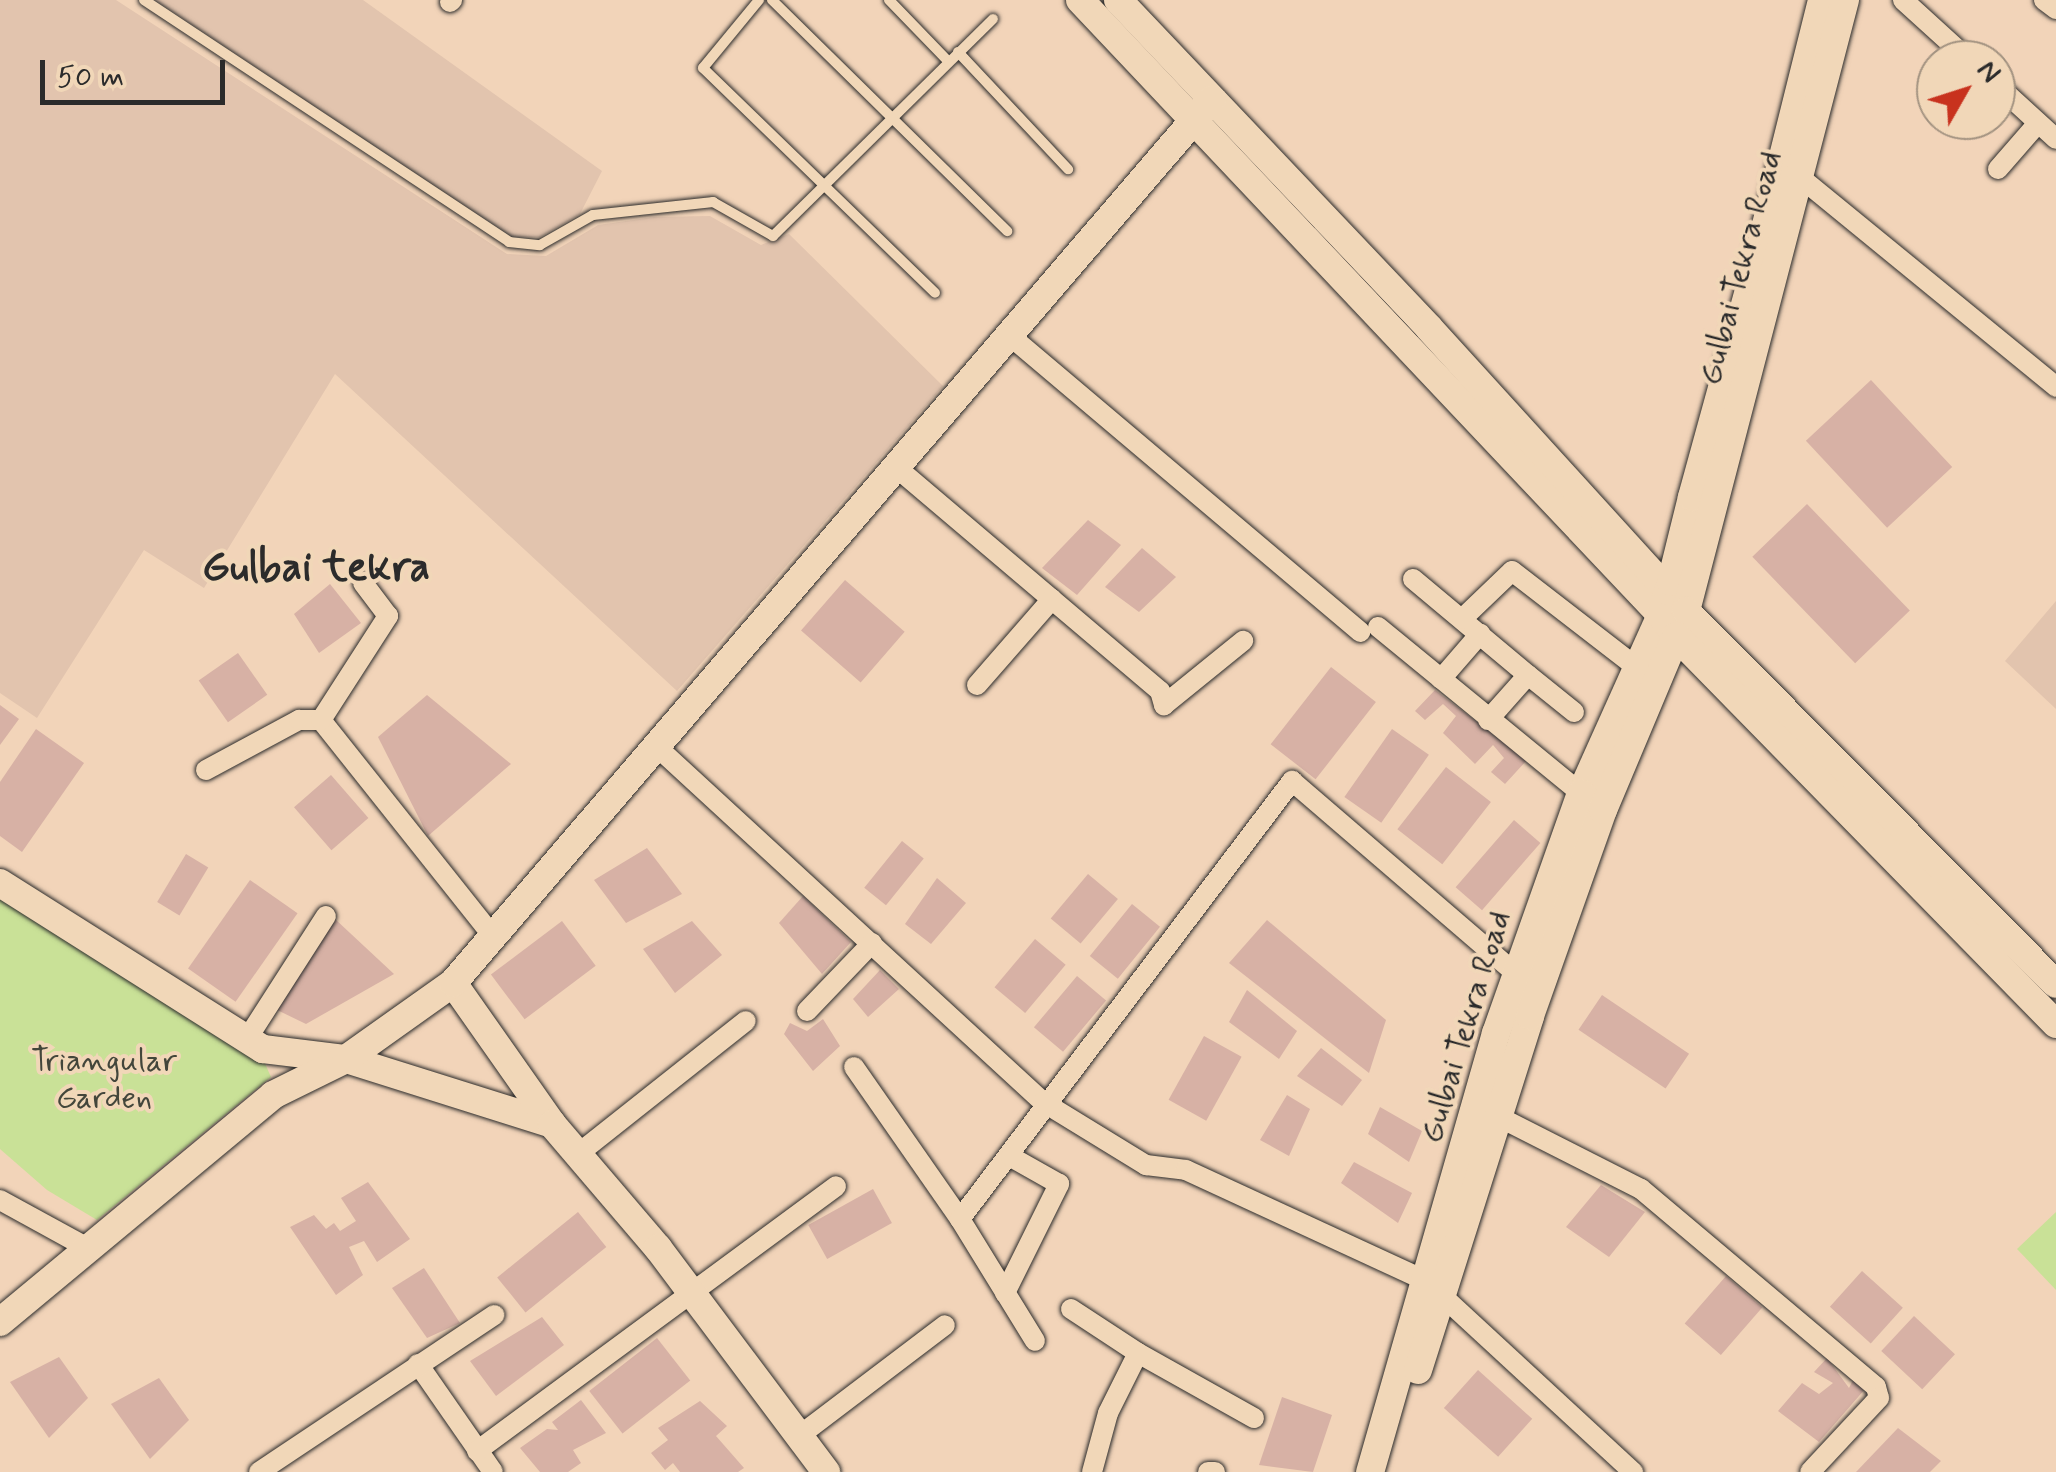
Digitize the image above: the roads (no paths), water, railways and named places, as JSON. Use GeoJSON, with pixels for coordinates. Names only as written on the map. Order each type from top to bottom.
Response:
{"type":"FeatureCollection","features":[{"type":"Feature","properties":{"kind":"main road"},"geometry":{"type":"LineString","coordinates":[[1080,0],[1202,109],[2056,1024]]}},
{"type":"Feature","properties":{"kind":"main road"},"geometry":{"type":"LineString","coordinates":[[1118,0],[1202,109]]}},
{"type":"Feature","properties":{"kind":"main road","name":"Gulbai Tekra Road"},"geometry":{"type":"LineString","coordinates":[[1389,1472],[1518,976],[1581,793],[1636,667],[1673,613],[1822,0]]}},
{"type":"Feature","properties":{"kind":"main road","name":"Gulbai Tekra Road"},"geometry":{"type":"LineString","coordinates":[[1370,1472],[1499,1117],[1673,613],[1801,178],[1846,0]]}},
{"type":"Feature","properties":{"kind":"main road"},"geometry":{"type":"LineString","coordinates":[[0,1322],[86,1247],[274,1096],[346,1059],[453,983],[491,934],[898,468],[1202,109]]}},
{"type":"Feature","properties":{"kind":"main road"},"geometry":{"type":"LineString","coordinates":[[1673,613],[2056,984]]}},
{"type":"Feature","properties":{"kind":"main road"},"geometry":{"type":"LineString","coordinates":[[0,883],[263,1049],[346,1059],[552,1124]]}},
{"type":"Feature","properties":{"kind":"main road"},"geometry":{"type":"LineString","coordinates":[[453,983],[552,1124],[690,1290],[826,1472]]}},
{"type":"Feature","properties":{"kind":"street"},"geometry":{"type":"LineString","coordinates":[[1903,0],[1947,40]]}},
{"type":"Feature","properties":{"kind":"street"},"geometry":{"type":"LineString","coordinates":[[2044,0],[2056,9]]}},
{"type":"Feature","properties":{"kind":"street"},"geometry":{"type":"LineString","coordinates":[[2016,103],[2056,139]]}},
{"type":"Feature","properties":{"kind":"street"},"geometry":{"type":"LineString","coordinates":[[1998,170],[2038,123]]}},
{"type":"Feature","properties":{"kind":"street"},"geometry":{"type":"LineString","coordinates":[[1801,178],[2056,386]]}},
{"type":"Feature","properties":{"kind":"street"},"geometry":{"type":"LineString","coordinates":[[1009,335],[1369,630],[1442,679],[1581,793]]}},
{"type":"Feature","properties":{"kind":"street"},"geometry":{"type":"LineString","coordinates":[[898,468],[1160,691],[1164,705],[1243,640]]}},
{"type":"Feature","properties":{"kind":"street"},"geometry":{"type":"LineString","coordinates":[[1462,620],[1512,571],[1636,667]]}},
{"type":"Feature","properties":{"kind":"street"},"geometry":{"type":"LineString","coordinates":[[1413,579],[1574,712]]}},
{"type":"Feature","properties":{"kind":"street"},"geometry":{"type":"LineString","coordinates":[[321,720],[388,616],[364,583]]}},
{"type":"Feature","properties":{"kind":"street"},"geometry":{"type":"LineString","coordinates":[[977,686],[1052,599]]}},
{"type":"Feature","properties":{"kind":"street"},"geometry":{"type":"LineString","coordinates":[[1442,679],[1480,634]]}},
{"type":"Feature","properties":{"kind":"street"},"geometry":{"type":"LineString","coordinates":[[1488,720],[1528,676]]}},
{"type":"Feature","properties":{"kind":"street"},"geometry":{"type":"LineString","coordinates":[[206,770],[299,720],[321,720]]}},
{"type":"Feature","properties":{"kind":"street"},"geometry":{"type":"LineString","coordinates":[[321,720],[491,934]]}},
{"type":"Feature","properties":{"kind":"street"},"geometry":{"type":"LineString","coordinates":[[656,746],[1043,1102],[1146,1164],[1186,1170],[1435,1289],[1632,1472]]}},
{"type":"Feature","properties":{"kind":"street"},"geometry":{"type":"LineString","coordinates":[[960,1219],[1010,1157],[1043,1102],[1292,782],[1518,976]]}},
{"type":"Feature","properties":{"kind":"street"},"geometry":{"type":"LineString","coordinates":[[246,1039],[326,916]]}},
{"type":"Feature","properties":{"kind":"street"},"geometry":{"type":"LineString","coordinates":[[807,1010],[872,943]]}},
{"type":"Feature","properties":{"kind":"street"},"geometry":{"type":"LineString","coordinates":[[578,1154],[746,1021]]}},
{"type":"Feature","properties":{"kind":"street"},"geometry":{"type":"LineString","coordinates":[[854,1067],[960,1219],[1035,1342]]}},
{"type":"Feature","properties":{"kind":"street"},"geometry":{"type":"LineString","coordinates":[[1499,1117],[1641,1189],[1876,1386],[1879,1398],[1810,1472]]}},
{"type":"Feature","properties":{"kind":"street"},"geometry":{"type":"LineString","coordinates":[[1005,1293],[1059,1184],[1010,1157]]}},
{"type":"Feature","properties":{"kind":"street"},"geometry":{"type":"LineString","coordinates":[[477,1451],[690,1290],[836,1186]]}},
{"type":"Feature","properties":{"kind":"street"},"geometry":{"type":"LineString","coordinates":[[0,1200],[86,1247]]}},
{"type":"Feature","properties":{"kind":"street"},"geometry":{"type":"LineString","coordinates":[[1071,1309],[1138,1354],[1254,1418]]}},
{"type":"Feature","properties":{"kind":"street"},"geometry":{"type":"LineString","coordinates":[[261,1471],[494,1315]]}},
{"type":"Feature","properties":{"kind":"street"},"geometry":{"type":"LineString","coordinates":[[799,1436],[946,1325]]}},
{"type":"Feature","properties":{"kind":"street"},"geometry":{"type":"LineString","coordinates":[[1092,1472],[1108,1413],[1138,1354]]}},
{"type":"Feature","properties":{"kind":"street"},"geometry":{"type":"LineString","coordinates":[[418,1364],[493,1472]]}},
{"type":"Feature","properties":{"kind":"lane"},"geometry":{"type":"LineString","coordinates":[[144,0],[508,242],[540,244],[593,215],[642,205],[713,202],[773,236],[992,19]]}},
{"type":"Feature","properties":{"kind":"lane"},"geometry":{"type":"LineString","coordinates":[[759,0],[703,68],[935,293]]}},
{"type":"Feature","properties":{"kind":"lane"},"geometry":{"type":"LineString","coordinates":[[772,0],[1008,231]]}},
{"type":"Feature","properties":{"kind":"lane"},"geometry":{"type":"LineString","coordinates":[[889,0],[948,61]]}},
{"type":"Feature","properties":{"kind":"lane"},"geometry":{"type":"LineString","coordinates":[[958,52],[1068,169]]}},
{"type":"Feature","properties":{"kind":"district","name":"Gulbai tekra"},"geometry":{"type":"Point","coordinates":[316,569]}},
{"type":"Feature","properties":{"kind":"park label","name":"Triangular Garden"},"geometry":{"type":"Point","coordinates":[104,1080]}}]}
